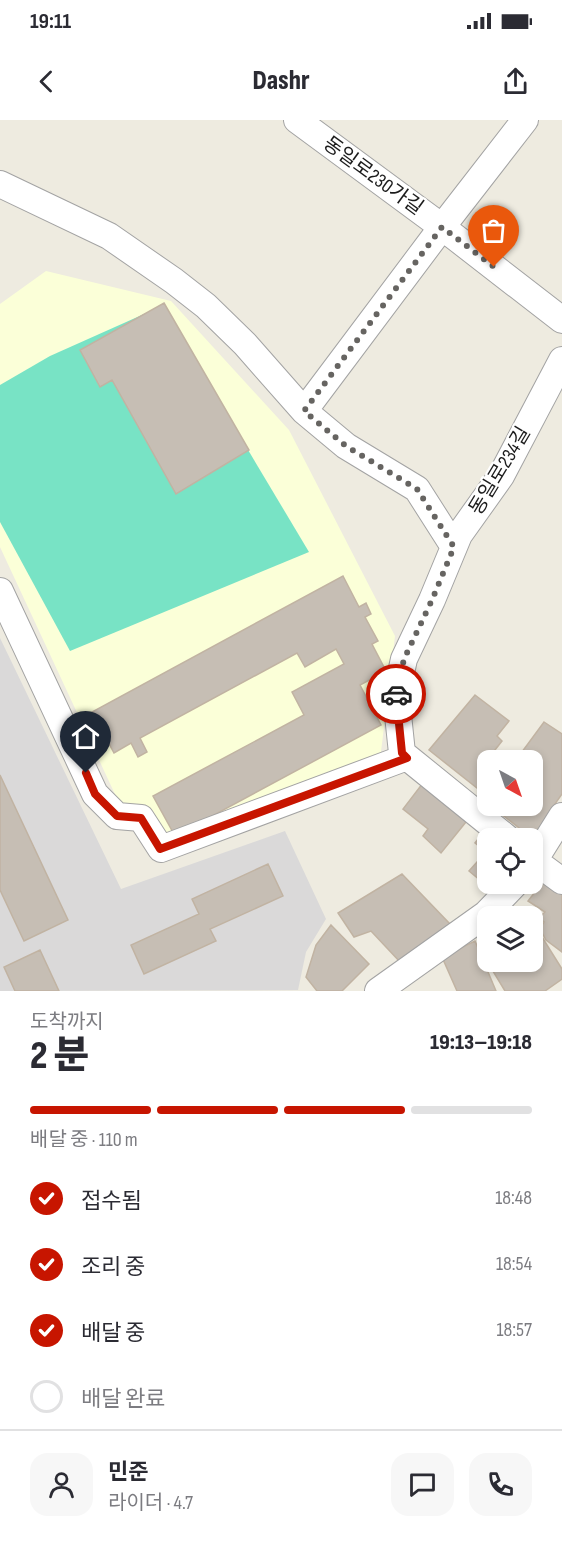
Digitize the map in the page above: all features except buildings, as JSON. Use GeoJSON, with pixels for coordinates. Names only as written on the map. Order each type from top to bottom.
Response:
{"type":"FeatureCollection","features":[{"type":"Feature","properties":{"kind":"street","name":"동일로230가길"},"geometry":{"type":"LineString","coordinates":[[297,120],[442,227],[562,320]]}},
{"type":"Feature","properties":{"kind":"street"},"geometry":{"type":"LineString","coordinates":[[304,411],[525,120]]}},
{"type":"Feature","properties":{"kind":"street"},"geometry":{"type":"LineString","coordinates":[[0,184],[109,236],[206,306],[245,344],[304,411],[346,446],[417,489],[454,547]]}},
{"type":"Feature","properties":{"kind":"street","name":"동일로234길"},"geometry":{"type":"LineString","coordinates":[[405,755],[396,696],[404,659],[459,535],[501,476],[562,360]]}},
{"type":"Feature","properties":{"kind":"street"},"geometry":{"type":"LineString","coordinates":[[0,591],[95,794],[117,816],[141,818],[160,849],[405,755],[495,828]]}},
{"type":"Feature","properties":{"kind":"street"},"geometry":{"type":"LineString","coordinates":[[543,845],[562,816]]}},
{"type":"Feature","properties":{"kind":"street"},"geometry":{"type":"LineString","coordinates":[[543,868],[562,881]]}},
{"type":"Feature","properties":{"kind":"street"},"geometry":{"type":"LineString","coordinates":[[378,991],[486,915],[505,894]]}},
{"type":"Feature","properties":{"kind":"shaded area"},"geometry":{"type":"Polygon","coordinates":[[[46,271],[171,301],[289,430],[395,636],[380,760],[164,838],[120,805],[0,547],[0,304],[46,271]]]}},
{"type":"Feature","properties":{"kind":"shaded area"},"geometry":{"type":"Polygon","coordinates":[[[0,638],[121,889],[285,831],[326,919],[306,952],[298,990],[0,991],[0,638]]]}},
{"type":"Feature","properties":{"kind":"green space"},"geometry":{"type":"Polygon","coordinates":[[[162,306],[309,552],[70,651],[0,522],[0,385],[50,356],[162,306]]]}},
{"type":"Feature","properties":{"kind":"way so far"},"geometry":{"type":"LineString","coordinates":[[396,694],[404,659],[454,547],[417,489],[346,446],[304,411],[442,227],[494,267]]}},
{"type":"Feature","properties":{"kind":"route"},"geometry":{"type":"LineString","coordinates":[[86,773],[95,794],[117,816],[141,818],[160,849],[407,758],[402,753],[396,694]]}}]}
